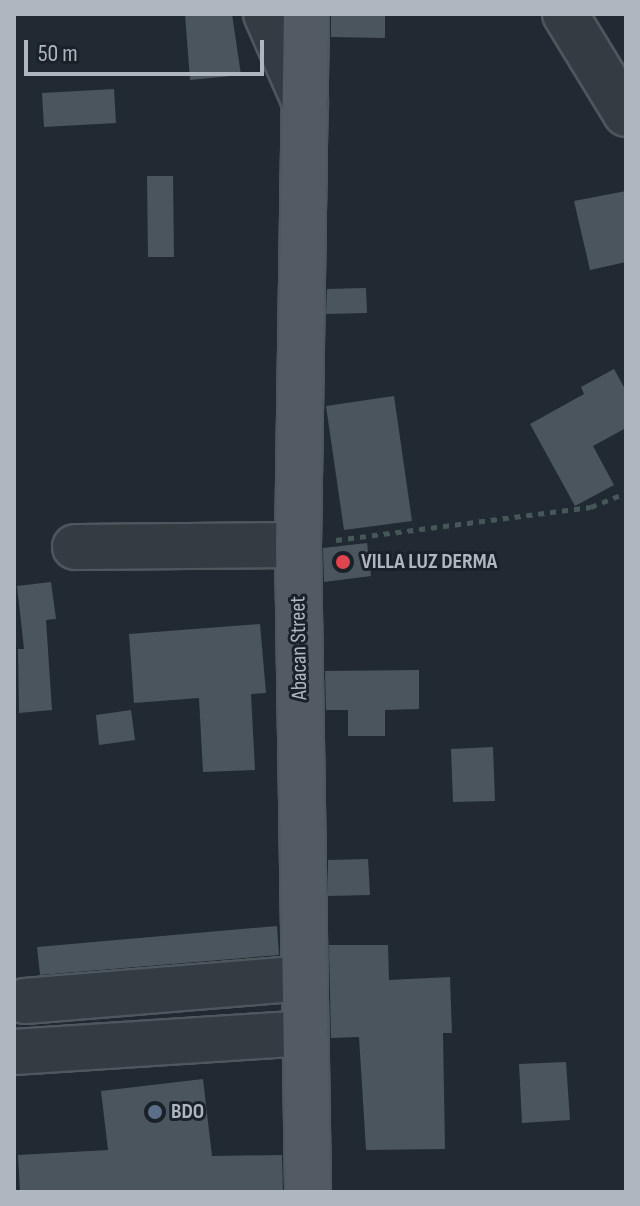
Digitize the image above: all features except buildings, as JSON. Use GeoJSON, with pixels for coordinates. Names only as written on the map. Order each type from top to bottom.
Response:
{"type":"FeatureCollection","features":[{"type":"Feature","properties":{"kind":"main road","name":"Abacan Street"},"geometry":{"type":"LineString","coordinates":[[306,14],[298,545],[308,1192]]}},
{"type":"Feature","properties":{"kind":"street"},"geometry":{"type":"LineString","coordinates":[[266,14],[305,103]]}},
{"type":"Feature","properties":{"kind":"street"},"geometry":{"type":"LineString","coordinates":[[565,14],[626,114]]}},
{"type":"Feature","properties":{"kind":"street"},"geometry":{"type":"LineString","coordinates":[[75,547],[298,545]]}},
{"type":"Feature","properties":{"kind":"street"},"geometry":{"type":"LineString","coordinates":[[25,1001],[304,978]]}},
{"type":"Feature","properties":{"kind":"street"},"geometry":{"type":"LineString","coordinates":[[14,1052],[305,1033]]}},
{"type":"Feature","properties":{"kind":"path"},"geometry":{"type":"LineString","coordinates":[[298,545],[591,507],[626,493]]}},
{"type":"Feature","properties":{"kind":"place","name":"VILLA LUZ DERMA"},"geometry":{"type":"Point","coordinates":[343,562]}},
{"type":"Feature","properties":{"kind":"place","name":"BDO"},"geometry":{"type":"Point","coordinates":[155,1112]}}]}
